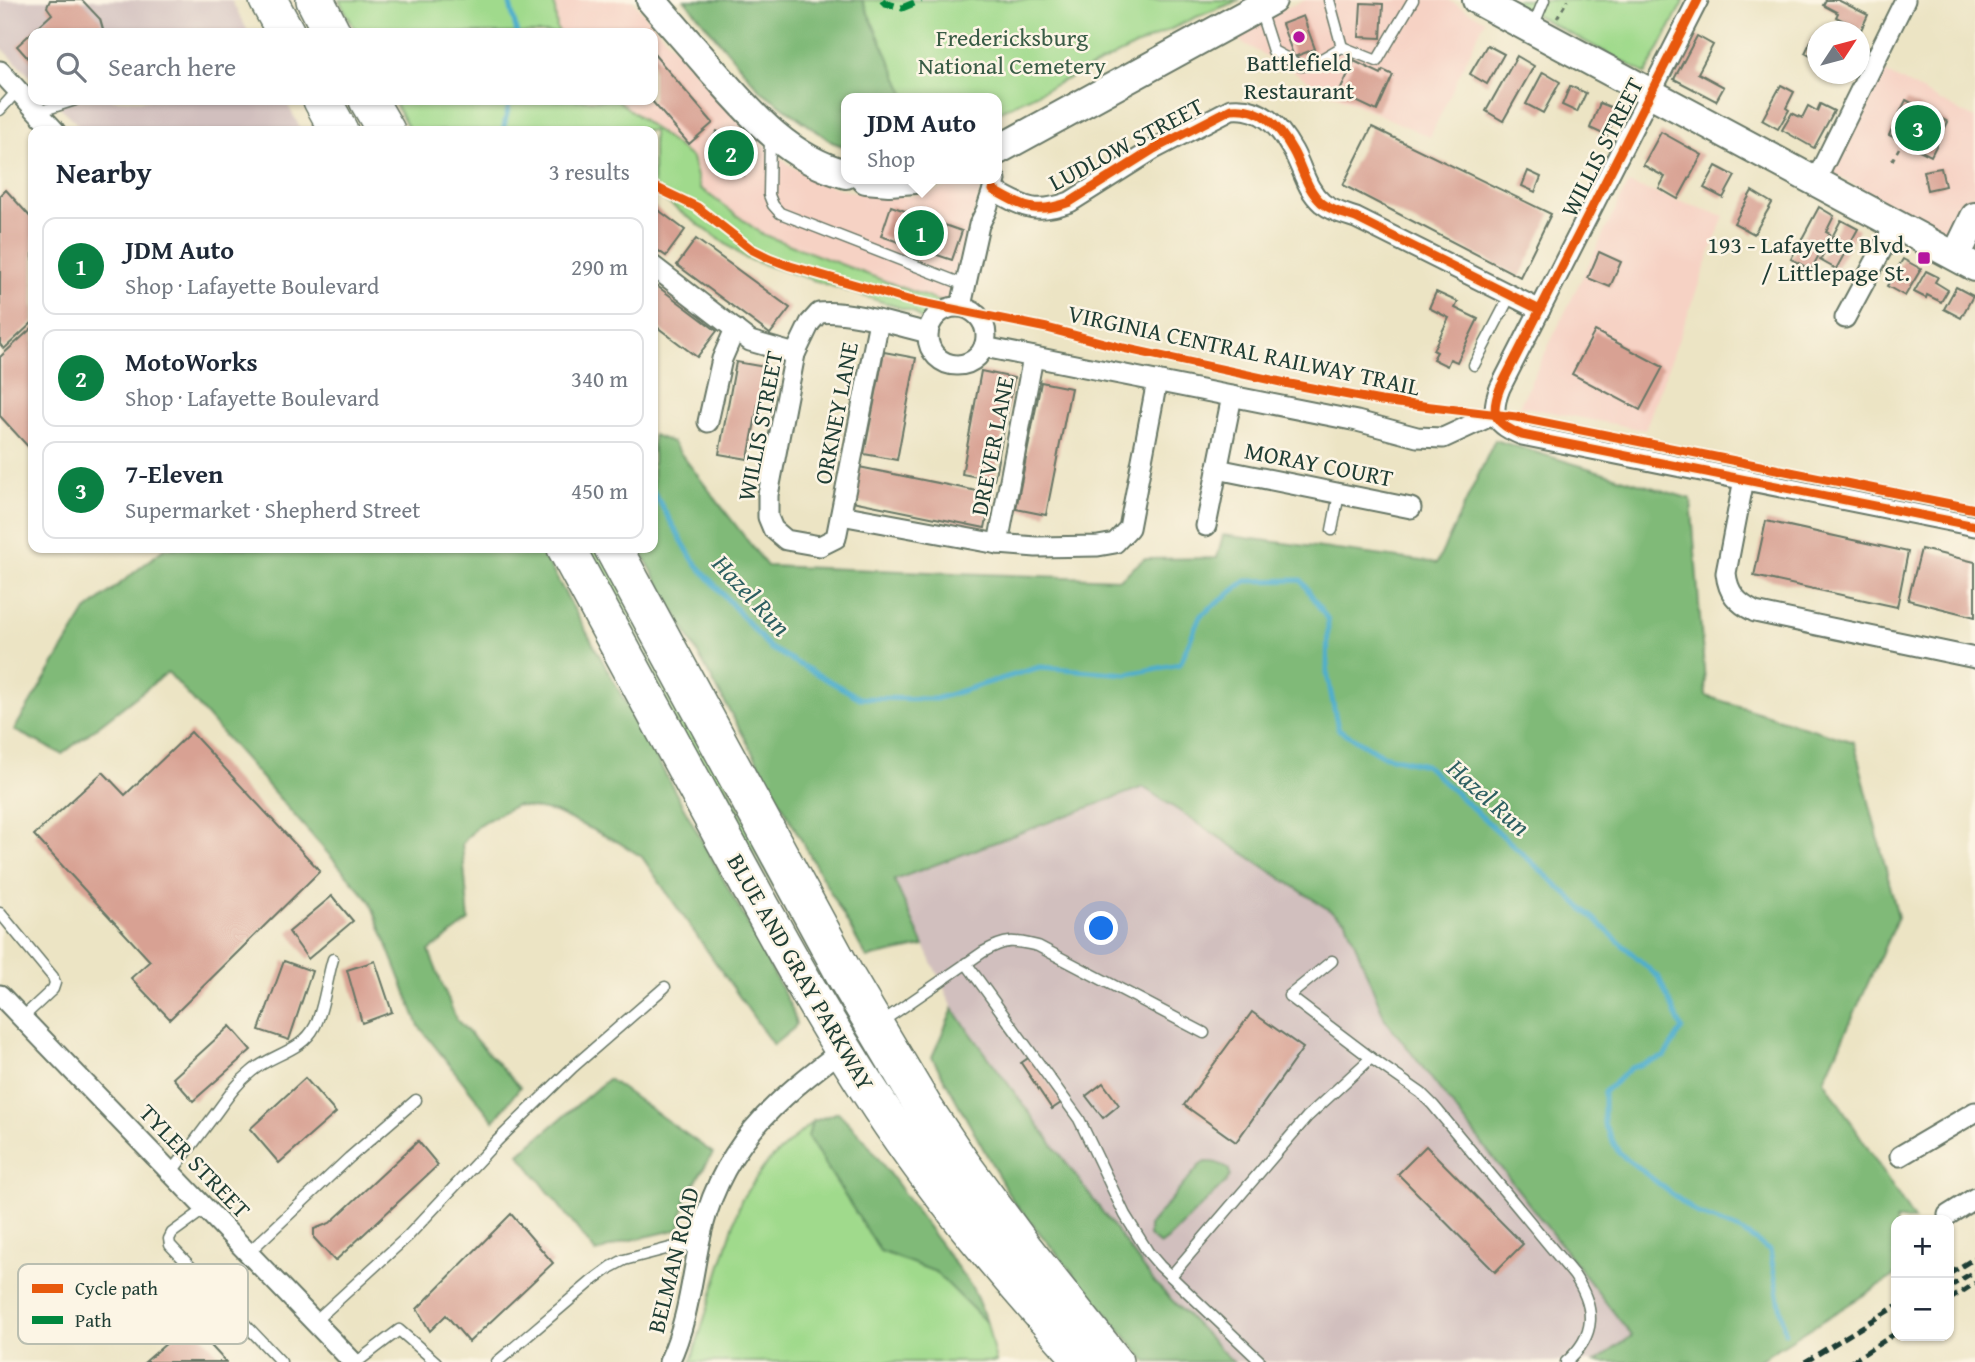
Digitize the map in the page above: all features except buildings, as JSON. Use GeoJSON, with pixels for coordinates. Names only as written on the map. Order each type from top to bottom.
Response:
{"type":"FeatureCollection","features":[{"type":"Feature","properties":{"kind":"highway"},"geometry":{"type":"LineString","coordinates":[[268,0],[283,28]]}},
{"type":"Feature","properties":{"kind":"highway"},"geometry":{"type":"LineString","coordinates":[[315,0],[329,28]]}},
{"type":"Feature","properties":{"kind":"highway"},"geometry":{"type":"LineString","coordinates":[[325,105],[337,126]]}},
{"type":"Feature","properties":{"kind":"highway"},"geometry":{"type":"LineString","coordinates":[[371,105],[383,126]]}},
{"type":"Feature","properties":{"kind":"highway","name":"BLUE AND GRAY PARKWAY"},"geometry":{"type":"LineString","coordinates":[[569,553],[752,891],[843,1049],[888,1118],[965,1224],[1085,1362]]}},
{"type":"Feature","properties":{"kind":"highway","name":"BLUE AND GRAY PARKWAY"},"geometry":{"type":"LineString","coordinates":[[616,553],[874,1027],[960,1162],[1024,1249],[1114,1362]]}},
{"type":"Feature","properties":{"kind":"main road"},"geometry":{"type":"LineString","coordinates":[[651,0],[770,132],[809,159],[841,172]]}},
{"type":"Feature","properties":{"kind":"main road"},"geometry":{"type":"LineString","coordinates":[[1477,0],[1544,25],[1651,94],[1965,262],[1975,217]]}},
{"type":"Feature","properties":{"kind":"main road"},"geometry":{"type":"LineString","coordinates":[[1002,165],[1265,3]]}},
{"type":"Feature","properties":{"kind":"street","name":"WILLIS STREET"},"geometry":{"type":"LineString","coordinates":[[1495,414],[1494,403],[1500,388],[1698,0]]}},
{"type":"Feature","properties":{"kind":"street"},"geometry":{"type":"LineString","coordinates":[[1815,182],[1905,0]]}},
{"type":"Feature","properties":{"kind":"street"},"geometry":{"type":"LineString","coordinates":[[0,71],[28,101]]}},
{"type":"Feature","properties":{"kind":"street"},"geometry":{"type":"LineString","coordinates":[[32,105],[50,126]]}},
{"type":"Feature","properties":{"kind":"street","name":"LUDLOW STREET"},"geometry":{"type":"LineString","coordinates":[[1002,177],[1025,207],[1060,205],[1070,202],[1165,143],[1231,109],[1255,110],[1280,132],[1294,152],[1312,192],[1322,204],[1356,218],[1540,310]]}},
{"type":"Feature","properties":{"kind":"street"},"geometry":{"type":"LineString","coordinates":[[961,306],[979,225],[991,184]]}},
{"type":"Feature","properties":{"kind":"street"},"geometry":{"type":"LineString","coordinates":[[1845,318],[1895,225]]}},
{"type":"Feature","properties":{"kind":"street"},"geometry":{"type":"LineString","coordinates":[[658,270],[750,341],[795,354]]}},
{"type":"Feature","properties":{"kind":"street"},"geometry":{"type":"LineString","coordinates":[[961,306],[979,315],[985,327],[986,338],[979,356],[971,362],[951,365],[934,355],[928,333],[932,320],[939,314],[961,306]]}},
{"type":"Feature","properties":{"kind":"street","name":"WILLIS STREET"},"geometry":{"type":"LineString","coordinates":[[841,514],[836,538],[820,546],[786,540],[773,529],[768,516],[768,495],[795,354],[810,323],[819,313],[833,311],[928,333]]}},
{"type":"Feature","properties":{"kind":"street","name":"ORKNEY LANE"},"geometry":{"type":"LineString","coordinates":[[841,514],[879,321]]}},
{"type":"Feature","properties":{"kind":"street"},"geometry":{"type":"LineString","coordinates":[[708,422],[722,359],[735,329]]}},
{"type":"Feature","properties":{"kind":"street"},"geometry":{"type":"LineString","coordinates":[[984,347],[1357,421],[1417,437],[1443,438],[1495,414],[1499,423],[1522,435],[1975,526]]}},
{"type":"Feature","properties":{"kind":"street","name":"DREVER LANE"},"geometry":{"type":"LineString","coordinates":[[998,544],[1033,357]]}},
{"type":"Feature","properties":{"kind":"street"},"geometry":{"type":"LineString","coordinates":[[841,514],[998,544],[1061,547],[1115,543],[1129,528],[1157,381]]}},
{"type":"Feature","properties":{"kind":"street"},"geometry":{"type":"LineString","coordinates":[[1206,526],[1232,396]]}},
{"type":"Feature","properties":{"kind":"street","name":"MORAY COURT"},"geometry":{"type":"LineString","coordinates":[[1217,469],[1411,508]]}},
{"type":"Feature","properties":{"kind":"street"},"geometry":{"type":"LineString","coordinates":[[1744,479],[1726,573],[1732,595],[1743,606],[1755,612],[1975,658]]}},
{"type":"Feature","properties":{"kind":"street","name":"TYLER STREET"},"geometry":{"type":"LineString","coordinates":[[0,995],[355,1362]]}},
{"type":"Feature","properties":{"kind":"street","name":"BELMAN ROAD"},"geometry":{"type":"LineString","coordinates":[[669,1362],[685,1321],[705,1216],[715,1188],[735,1151],[752,1128],[811,1073],[874,1027]]}},
{"type":"Feature","properties":{"kind":"street"},"geometry":{"type":"LineString","coordinates":[[1900,1156],[1975,1112]]}},
{"type":"Feature","properties":{"kind":"street"},"geometry":{"type":"LineString","coordinates":[[1948,1215],[1975,1198]]}},
{"type":"Feature","properties":{"kind":"lane"},"geometry":{"type":"LineString","coordinates":[[1329,0],[1342,47]]}},
{"type":"Feature","properties":{"kind":"lane"},"geometry":{"type":"LineString","coordinates":[[1342,47],[1377,61],[1413,0]]}},
{"type":"Feature","properties":{"kind":"lane"},"geometry":{"type":"LineString","coordinates":[[1544,0],[1544,25]]}},
{"type":"Feature","properties":{"kind":"lane"},"geometry":{"type":"LineString","coordinates":[[1265,3],[1273,51],[1297,65],[1313,64],[1342,47]]}},
{"type":"Feature","properties":{"kind":"lane"},"geometry":{"type":"LineString","coordinates":[[0,110],[18,90]]}},
{"type":"Feature","properties":{"kind":"lane"},"geometry":{"type":"LineString","coordinates":[[38,112],[60,105]]}},
{"type":"Feature","properties":{"kind":"lane"},"geometry":{"type":"LineString","coordinates":[[770,132],[769,195],[772,205],[780,213],[965,285]]}},
{"type":"Feature","properties":{"kind":"lane"},"geometry":{"type":"LineString","coordinates":[[1474,365],[1510,296]]}},
{"type":"Feature","properties":{"kind":"lane"},"geometry":{"type":"LineString","coordinates":[[1332,530],[1339,494]]}},
{"type":"Feature","properties":{"kind":"lane"},"geometry":{"type":"LineString","coordinates":[[0,913],[53,977],[55,983],[53,989],[22,1018]]}},
{"type":"Feature","properties":{"kind":"lane"},"geometry":{"type":"LineString","coordinates":[[874,1027],[999,943],[1022,942],[1038,946],[1204,1033]]}},
{"type":"Feature","properties":{"kind":"lane"},"geometry":{"type":"LineString","coordinates":[[171,1173],[236,1086],[260,1065],[295,1048],[306,1038],[320,1015],[333,959]]}},
{"type":"Feature","properties":{"kind":"lane"},"geometry":{"type":"LineString","coordinates":[[1332,961],[1289,996],[1421,1093],[1566,1264],[1588,1298],[1590,1325],[1586,1340],[1566,1362]]}},
{"type":"Feature","properties":{"kind":"lane"},"geometry":{"type":"LineString","coordinates":[[966,963],[1079,1119],[1125,1215],[1148,1252],[1261,1362]]}},
{"type":"Feature","properties":{"kind":"lane"},"geometry":{"type":"LineString","coordinates":[[314,1322],[408,1236],[497,1141],[573,1068],[665,987]]}},
{"type":"Feature","properties":{"kind":"lane"},"geometry":{"type":"LineString","coordinates":[[1171,1276],[1307,1117],[1371,1058]]}},
{"type":"Feature","properties":{"kind":"lane"},"geometry":{"type":"LineString","coordinates":[[249,1252],[349,1158],[416,1100]]}},
{"type":"Feature","properties":{"kind":"lane"},"geometry":{"type":"LineString","coordinates":[[188,1264],[170,1245],[169,1239],[172,1233],[205,1209]]}},
{"type":"Feature","properties":{"kind":"lane"},"geometry":{"type":"LineString","coordinates":[[497,1362],[611,1267],[624,1260],[670,1248],[699,1244]]}},
{"type":"Feature","properties":{"kind":"lane"},"geometry":{"type":"LineString","coordinates":[[248,1327],[281,1362]]}},
{"type":"Feature","properties":{"kind":"lane"},"geometry":{"type":"LineString","coordinates":[[355,1362],[399,1330],[436,1362]]}},
{"type":"Feature","properties":{"kind":"path"},"geometry":{"type":"LineString","coordinates":[[1544,25],[1568,0]]}},
{"type":"Feature","properties":{"kind":"path"},"geometry":{"type":"LineString","coordinates":[[1892,161],[1899,148]]}},
{"type":"Feature","properties":{"kind":"shaded area"},"geometry":{"type":"Polygon","coordinates":[[[0,0],[231,0],[246,28],[28,28],[28,74],[0,46],[0,0]]]}},
{"type":"Feature","properties":{"kind":"shaded area"},"geometry":{"type":"Polygon","coordinates":[[[554,0],[632,0],[657,28],[557,28],[554,0]]]}},
{"type":"Feature","properties":{"kind":"shaded area"},"geometry":{"type":"Polygon","coordinates":[[[1306,0],[1448,0],[1485,20],[1430,137],[1331,93],[1231,36],[1280,10],[1306,0]]]}},
{"type":"Feature","properties":{"kind":"shaded area"},"geometry":{"type":"Polygon","coordinates":[[[658,29],[756,139],[791,166],[822,183],[852,192],[905,197],[936,191],[953,184],[982,184],[945,304],[762,234],[700,188],[692,158],[658,132],[658,126],[651,126],[623,105],[658,105],[658,29]]]}},
{"type":"Feature","properties":{"kind":"shaded area"},"geometry":{"type":"Polygon","coordinates":[[[1881,70],[1975,119],[1975,191],[1951,237],[1830,172],[1881,70]]]}},
{"type":"Feature","properties":{"kind":"shaded area"},"geometry":{"type":"Polygon","coordinates":[[[58,105],[288,105],[299,126],[79,126],[58,105]]]}},
{"type":"Feature","properties":{"kind":"shaded area"},"geometry":{"type":"Polygon","coordinates":[[[1628,184],[1724,216],[1645,430],[1519,406],[1628,184]]]}},
{"type":"Feature","properties":{"kind":"shaded area"},"geometry":{"type":"Polygon","coordinates":[[[1143,787],[1346,921],[1385,1019],[1632,1336],[1595,1362],[1233,1362],[1154,1282],[958,1019],[894,880],[1143,787]]]}},
{"type":"Feature","properties":{"kind":"green space"},"geometry":{"type":"Polygon","coordinates":[[[339,0],[554,0],[557,28],[354,28],[339,0]]]}},
{"type":"Feature","properties":{"kind":"green space","name":"Fredericksburg National Cemetery"},"geometry":{"type":"Polygon","coordinates":[[[685,0],[1240,0],[1194,18],[1002,110],[1002,93],[841,93],[841,145],[832,142],[760,90],[685,0]]]}},
{"type":"Feature","properties":{"kind":"green space"},"geometry":{"type":"Polygon","coordinates":[[[685,0],[862,0],[905,93],[841,93],[841,145],[832,142],[760,90],[685,0]]]}},
{"type":"Feature","properties":{"kind":"green space"},"geometry":{"type":"Polygon","coordinates":[[[1507,0],[1684,0],[1646,74],[1507,0]]]}},
{"type":"Feature","properties":{"kind":"green space"},"geometry":{"type":"Polygon","coordinates":[[[396,105],[623,105],[651,126],[407,126],[396,105]]]}},
{"type":"Feature","properties":{"kind":"green space"},"geometry":{"type":"Polygon","coordinates":[[[658,132],[692,158],[700,188],[762,234],[945,304],[921,320],[914,312],[747,259],[658,196],[658,132]]]}},
{"type":"Feature","properties":{"kind":"green space"},"geometry":{"type":"Polygon","coordinates":[[[658,437],[672,442],[767,566],[1120,579],[1144,559],[1217,558],[1223,535],[1437,563],[1495,440],[1691,499],[1706,696],[1854,742],[1898,917],[1824,1080],[1911,1215],[1891,1215],[1891,1278],[1756,1362],[1595,1362],[1632,1336],[1385,1019],[1346,921],[1143,787],[894,880],[924,946],[867,958],[642,553],[658,553],[658,437]]]}},
{"type":"Feature","properties":{"kind":"green space"},"geometry":{"type":"Polygon","coordinates":[[[159,553],[543,553],[745,918],[792,1009],[796,1024],[794,1028],[773,1045],[642,857],[618,842],[555,812],[516,805],[478,825],[462,844],[469,921],[429,951],[456,1019],[520,1087],[494,1121],[419,1026],[370,901],[168,672],[62,754],[14,730],[86,611],[159,553]]]}},
{"type":"Feature","properties":{"kind":"green space"},"geometry":{"type":"Polygon","coordinates":[[[581,553],[606,553],[840,1001],[741,829],[718,801],[581,553]]]}},
{"type":"Feature","properties":{"kind":"green space"},"geometry":{"type":"Polygon","coordinates":[[[953,1009],[1154,1282],[1233,1362],[1147,1362],[1012,1200],[932,1057],[953,1009]]]}},
{"type":"Feature","properties":{"kind":"green space"},"geometry":{"type":"Polygon","coordinates":[[[608,1079],[713,1153],[686,1197],[680,1229],[623,1242],[596,1253],[519,1154],[608,1079]]]}},
{"type":"Feature","properties":{"kind":"green space"},"geometry":{"type":"Polygon","coordinates":[[[838,1112],[864,1139],[973,1289],[987,1323],[936,1272],[880,1251],[808,1137],[812,1122],[838,1112]]]}},
{"type":"Feature","properties":{"kind":"green space"},"geometry":{"type":"Polygon","coordinates":[[[812,1122],[808,1137],[880,1251],[936,1272],[987,1323],[996,1362],[691,1362],[741,1200],[766,1164],[812,1122]]]}},
{"type":"Feature","properties":{"kind":"green space"},"geometry":{"type":"Polygon","coordinates":[[[1205,1162],[1223,1166],[1229,1170],[1230,1176],[1160,1245],[1149,1236],[1149,1226],[1205,1162]]]}},
{"type":"Feature","properties":{"kind":"waterway","name":"Hazel Run"},"geometry":{"type":"LineString","coordinates":[[509,0],[516,28]]}},
{"type":"Feature","properties":{"kind":"waterway","name":"Hazel Run"},"geometry":{"type":"LineString","coordinates":[[504,126],[509,105]]}},
{"type":"Feature","properties":{"kind":"waterway","name":"Hazel Run"},"geometry":{"type":"LineString","coordinates":[[658,500],[693,560],[770,648],[860,698],[935,699],[1040,667],[1127,674],[1180,664],[1200,616],[1246,581],[1301,580],[1328,620],[1327,673],[1338,729],[1382,755],[1425,765],[1659,978],[1682,1029],[1664,1057],[1631,1068],[1604,1092],[1604,1124],[1619,1153],[1698,1214],[1741,1231],[1770,1251],[1785,1332]]}},
{"type":"Feature","properties":{"kind":"railway"},"geometry":{"type":"LineString","coordinates":[[1954,1271],[1975,1258]]}},
{"type":"Feature","properties":{"kind":"railway"},"geometry":{"type":"LineString","coordinates":[[1954,1284],[1975,1271]]}},
{"type":"Feature","properties":{"kind":"railway"},"geometry":{"type":"LineString","coordinates":[[1954,1297],[1975,1283]]}},
{"type":"Feature","properties":{"kind":"railway"},"geometry":{"type":"LineString","coordinates":[[1805,1362],[1891,1309]]}},
{"type":"Feature","properties":{"kind":"railway"},"geometry":{"type":"LineString","coordinates":[[1851,1362],[1891,1336]]}},
{"type":"Feature","properties":{"kind":"marked path"},"geometry":{"type":"LineString","coordinates":[[882,0],[902,8],[921,0]]}},
{"type":"Feature","properties":{"kind":"cycle path"},"geometry":{"type":"LineString","coordinates":[[1698,0],[1500,388],[1495,406],[1497,418],[1506,427],[1522,435],[1975,526]]}},
{"type":"Feature","properties":{"kind":"cycle path"},"geometry":{"type":"LineString","coordinates":[[993,190],[1021,205],[1038,208],[1058,206],[1070,202],[1154,149],[1231,109],[1252,111],[1261,114],[1282,133],[1312,192],[1326,206],[1356,218],[1540,310]]}},
{"type":"Feature","properties":{"kind":"cycle path","name":"VIRGINIA CENTRAL RAILWAY TRAIL"},"geometry":{"type":"LineString","coordinates":[[658,188],[697,207],[751,249],[769,258],[908,300],[1047,328],[1123,348],[1290,384],[1381,401],[1516,417],[1975,509]]}},
{"type":"Feature","properties":{"kind":"place","name":"Battlefield Restaurant"},"geometry":{"type":"Point","coordinates":[1299,37]}},
{"type":"Feature","properties":{"kind":"place","name":"7-Eleven"},"geometry":{"type":"Point","coordinates":[1918,128]}},
{"type":"Feature","properties":{"kind":"place","name":"MotoWorks"},"geometry":{"type":"Point","coordinates":[731,153]}},
{"type":"Feature","properties":{"kind":"place","name":"JDM Auto"},"geometry":{"type":"Point","coordinates":[921,233]}},
{"type":"Feature","properties":{"kind":"place","name":"193 - Lafayette Blvd. / Littlepage St."},"geometry":{"type":"Point","coordinates":[1924,258]}}]}
